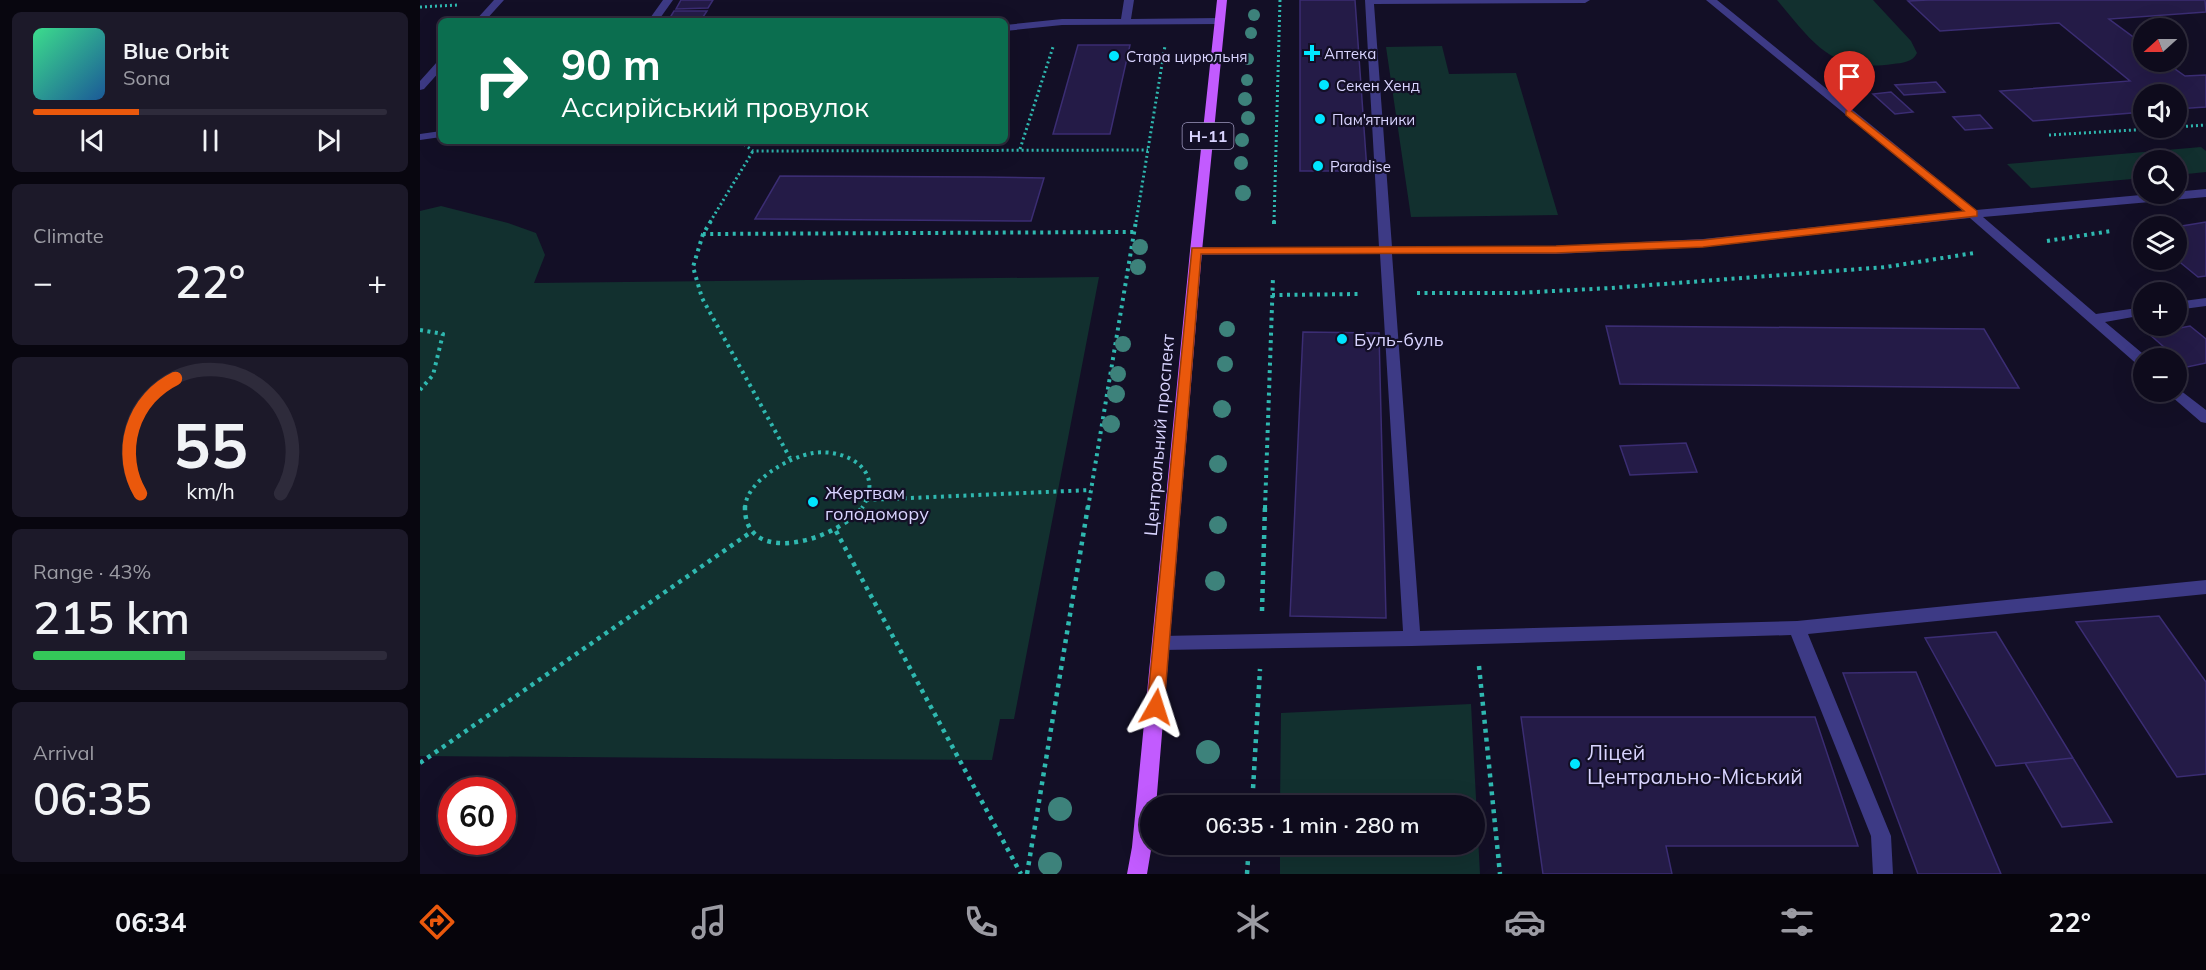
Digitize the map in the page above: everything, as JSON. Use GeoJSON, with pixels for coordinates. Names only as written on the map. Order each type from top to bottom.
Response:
{"type":"FeatureCollection","features":[{"type":"Feature","properties":{"kind":"main road","name":"Центральний проспект"},"geometry":{"type":"LineString","coordinates":[[1137,874],[1142,847],[1162,643],[1196,251],[1222,0]]}},
{"type":"Feature","properties":{"kind":"street"},"geometry":{"type":"LineString","coordinates":[[483,18],[499,0]]}},
{"type":"Feature","properties":{"kind":"street"},"geometry":{"type":"LineString","coordinates":[[655,18],[668,0]]}},
{"type":"Feature","properties":{"kind":"street"},"geometry":{"type":"LineString","coordinates":[[1126,21],[1129,0]]}},
{"type":"Feature","properties":{"kind":"street"},"geometry":{"type":"LineString","coordinates":[[1412,639],[1369,1],[1585,0]]}},
{"type":"Feature","properties":{"kind":"street"},"geometry":{"type":"LineString","coordinates":[[1711,0],[1973,214],[2133,353]]}},
{"type":"Feature","properties":{"kind":"street"},"geometry":{"type":"LineString","coordinates":[[1008,28],[1062,22],[1220,21]]}},
{"type":"Feature","properties":{"kind":"street"},"geometry":{"type":"LineString","coordinates":[[420,87],[438,67]]}},
{"type":"Feature","properties":{"kind":"street"},"geometry":{"type":"LineString","coordinates":[[420,137],[438,134]]}},
{"type":"Feature","properties":{"kind":"street"},"geometry":{"type":"LineString","coordinates":[[1196,251],[1556,250],[1703,243],[1973,214],[2206,193]]}},
{"type":"Feature","properties":{"kind":"street"},"geometry":{"type":"LineString","coordinates":[[2187,305],[2206,302]]}},
{"type":"Feature","properties":{"kind":"street"},"geometry":{"type":"LineString","coordinates":[[2094,319],[2133,313]]}},
{"type":"Feature","properties":{"kind":"street"},"geometry":{"type":"LineString","coordinates":[[2187,401],[2206,417]]}},
{"type":"Feature","properties":{"kind":"street"},"geometry":{"type":"LineString","coordinates":[[1162,643],[1476,638],[1602,632],[1797,628],[2206,586]]}},
{"type":"Feature","properties":{"kind":"street"},"geometry":{"type":"LineString","coordinates":[[1797,628],[1881,836],[1883,874]]}},
{"type":"Feature","properties":{"kind":"path"},"geometry":{"type":"LineString","coordinates":[[1253,795],[1261,642],[1280,0]]}},
{"type":"Feature","properties":{"kind":"path"},"geometry":{"type":"LineString","coordinates":[[1027,874],[1170,21]]}},
{"type":"Feature","properties":{"kind":"path"},"geometry":{"type":"LineString","coordinates":[[1020,149],[1062,22]]}},
{"type":"Feature","properties":{"kind":"path"},"geometry":{"type":"LineString","coordinates":[[2187,126],[2206,125]]}},
{"type":"Feature","properties":{"kind":"path"},"geometry":{"type":"LineString","coordinates":[[2049,135],[2133,130]]}},
{"type":"Feature","properties":{"kind":"path"},"geometry":{"type":"LineString","coordinates":[[744,144],[753,152],[1148,150]]}},
{"type":"Feature","properties":{"kind":"path"},"geometry":{"type":"LineString","coordinates":[[753,152],[703,234],[693,267],[702,298],[790,458]]}},
{"type":"Feature","properties":{"kind":"path"},"geometry":{"type":"LineString","coordinates":[[1272,295],[1516,293],[1874,268],[2114,231]]}},
{"type":"Feature","properties":{"kind":"path"},"geometry":{"type":"LineString","coordinates":[[703,234],[1134,232]]}},
{"type":"Feature","properties":{"kind":"path"},"geometry":{"type":"LineString","coordinates":[[420,330],[443,334],[434,375],[420,390]]}},
{"type":"Feature","properties":{"kind":"path"},"geometry":{"type":"LineString","coordinates":[[823,453],[834,453],[852,458],[864,469],[870,483],[866,500],[855,516],[836,531],[813,540],[789,544],[767,541],[751,532],[743,518],[744,501],[748,493],[753,484],[769,470],[790,458],[823,453]]}},
{"type":"Feature","properties":{"kind":"path"},"geometry":{"type":"LineString","coordinates":[[866,500],[1091,490]]}},
{"type":"Feature","properties":{"kind":"path"},"geometry":{"type":"LineString","coordinates":[[836,531],[1021,874]]}},
{"type":"Feature","properties":{"kind":"path"},"geometry":{"type":"LineString","coordinates":[[420,763],[751,532]]}},
{"type":"Feature","properties":{"kind":"path"},"geometry":{"type":"LineString","coordinates":[[1476,638],[1500,874]]}},
{"type":"Feature","properties":{"kind":"path"},"geometry":{"type":"LineString","coordinates":[[1247,874],[1248,855]]}},
{"type":"Feature","properties":{"kind":"green space"},"geometry":{"type":"Polygon","coordinates":[[[1777,0],[1873,0],[1911,41],[1917,53],[1910,60],[1903,62],[1871,66],[1838,59],[1813,41],[1777,0]]]}},
{"type":"Feature","properties":{"kind":"green space"},"geometry":{"type":"Polygon","coordinates":[[[1442,46],[1449,74],[1516,73],[1558,215],[1411,217],[1386,47],[1442,46]]]}},
{"type":"Feature","properties":{"kind":"green space"},"geometry":{"type":"Polygon","coordinates":[[[2201,147],[2206,151],[2206,172],[2187,174],[2187,150],[2167,150],[2201,147]]]}},
{"type":"Feature","properties":{"kind":"green space"},"geometry":{"type":"Polygon","coordinates":[[[2133,153],[2133,179],[2031,188],[2007,164],[2133,153]]]}},
{"type":"Feature","properties":{"kind":"green space"},"geometry":{"type":"Polygon","coordinates":[[[441,206],[508,223],[536,233],[545,255],[534,283],[1099,277],[1014,719],[1000,719],[992,760],[420,756],[420,211],[441,206]]]}},
{"type":"Feature","properties":{"kind":"green space"},"geometry":{"type":"Polygon","coordinates":[[[1471,704],[1476,795],[1280,795],[1281,713],[1471,704]]]}},
{"type":"Feature","properties":{"kind":"green space"},"geometry":{"type":"Polygon","coordinates":[[[1280,855],[1479,855],[1480,874],[1280,874],[1280,855]]]}},
{"type":"Feature","properties":{"kind":"building"},"geometry":{"type":"Polygon","coordinates":[[[681,0],[713,0],[708,8],[676,9],[681,0]]]}},
{"type":"Feature","properties":{"kind":"building"},"geometry":{"type":"Polygon","coordinates":[[[1300,0],[1355,0],[1367,171],[1300,171],[1300,0]]]}},
{"type":"Feature","properties":{"kind":"building"},"geometry":{"type":"Polygon","coordinates":[[[2205,0],[2206,12],[2109,19],[2133,37],[2133,72],[2179,72],[2185,76],[2206,75],[2206,107],[2187,108],[2187,84],[2133,84],[2133,113],[2033,121],[2000,91],[2130,81],[2059,23],[1940,31],[1908,1],[2205,0]]]}},
{"type":"Feature","properties":{"kind":"building"},"geometry":{"type":"Polygon","coordinates":[[[674,11],[707,11],[702,18],[670,18],[674,11]]]}},
{"type":"Feature","properties":{"kind":"building"},"geometry":{"type":"Polygon","coordinates":[[[1078,45],[1130,45],[1110,134],[1053,134],[1078,45]]]}},
{"type":"Feature","properties":{"kind":"building"},"geometry":{"type":"Polygon","coordinates":[[[1936,82],[1945,92],[1904,95],[1895,85],[1936,82]]]}},
{"type":"Feature","properties":{"kind":"building"},"geometry":{"type":"Polygon","coordinates":[[[1891,92],[1913,112],[1895,114],[1873,94],[1891,92]]]}},
{"type":"Feature","properties":{"kind":"building"},"geometry":{"type":"Polygon","coordinates":[[[1980,115],[1992,128],[1965,130],[1953,117],[1980,115]]]}},
{"type":"Feature","properties":{"kind":"building"},"geometry":{"type":"Polygon","coordinates":[[[780,176],[1044,178],[1031,221],[755,219],[780,176]]]}},
{"type":"Feature","properties":{"kind":"building"},"geometry":{"type":"Polygon","coordinates":[[[2206,222],[2206,276],[2198,277],[2187,268],[2187,225],[2206,222]]]}},
{"type":"Feature","properties":{"kind":"building"},"geometry":{"type":"Polygon","coordinates":[[[1606,326],[1984,329],[2019,388],[1620,384],[1606,326]]]}},
{"type":"Feature","properties":{"kind":"building"},"geometry":{"type":"Polygon","coordinates":[[[2190,326],[2206,339],[2206,363],[2187,367],[2187,348],[2165,348],[2151,336],[2187,336],[2187,327],[2190,326]]]}},
{"type":"Feature","properties":{"kind":"building"},"geometry":{"type":"Polygon","coordinates":[[[1303,332],[1379,333],[1386,618],[1290,616],[1303,332]]]}},
{"type":"Feature","properties":{"kind":"building"},"geometry":{"type":"Polygon","coordinates":[[[1686,443],[1697,472],[1630,475],[1620,446],[1686,443]]]}},
{"type":"Feature","properties":{"kind":"building"},"geometry":{"type":"Polygon","coordinates":[[[2159,616],[2206,682],[2206,774],[2177,777],[2076,622],[2159,616]]]}},
{"type":"Feature","properties":{"kind":"building"},"geometry":{"type":"Polygon","coordinates":[[[1996,632],[2073,758],[1996,766],[1925,638],[1996,632]]]}},
{"type":"Feature","properties":{"kind":"building"},"geometry":{"type":"Polygon","coordinates":[[[1916,672],[2001,874],[1918,874],[1843,673],[1916,672]]]}},
{"type":"Feature","properties":{"kind":"building"},"geometry":{"type":"Polygon","coordinates":[[[1521,717],[1815,717],[1858,846],[1666,846],[1672,874],[1543,874],[1521,717]]]}},
{"type":"Feature","properties":{"kind":"building"},"geometry":{"type":"Polygon","coordinates":[[[2073,758],[2112,822],[2062,827],[2025,763],[2073,758]]]}},
{"type":"Feature","properties":{"kind":"place","name":"Аптека"},"geometry":{"type":"Point","coordinates":[1312,53]}},
{"type":"Feature","properties":{"kind":"place","name":"Стара цирюльня"},"geometry":{"type":"Point","coordinates":[1114,56]}},
{"type":"Feature","properties":{"kind":"place","name":"Секен Хенд"},"geometry":{"type":"Point","coordinates":[1324,85]}},
{"type":"Feature","properties":{"kind":"place","name":"Пам'ятники"},"geometry":{"type":"Point","coordinates":[1320,119]}},
{"type":"Feature","properties":{"kind":"place","name":"Paradise"},"geometry":{"type":"Point","coordinates":[1318,166]}},
{"type":"Feature","properties":{"kind":"place","name":"Буль-буль"},"geometry":{"type":"Point","coordinates":[1342,339]}},
{"type":"Feature","properties":{"kind":"place","name":"Жертвам голодомору"},"geometry":{"type":"Point","coordinates":[813,502]}},
{"type":"Feature","properties":{"kind":"place","name":"Ліцей Центрально-Міський"},"geometry":{"type":"Point","coordinates":[1575,764]}},
{"type":"Feature","properties":{"kind":"route"},"geometry":{"type":"LineString","coordinates":[[1156,707],[1196,251],[1556,250],[1703,243],[1973,214],[1850,113]]}}]}
